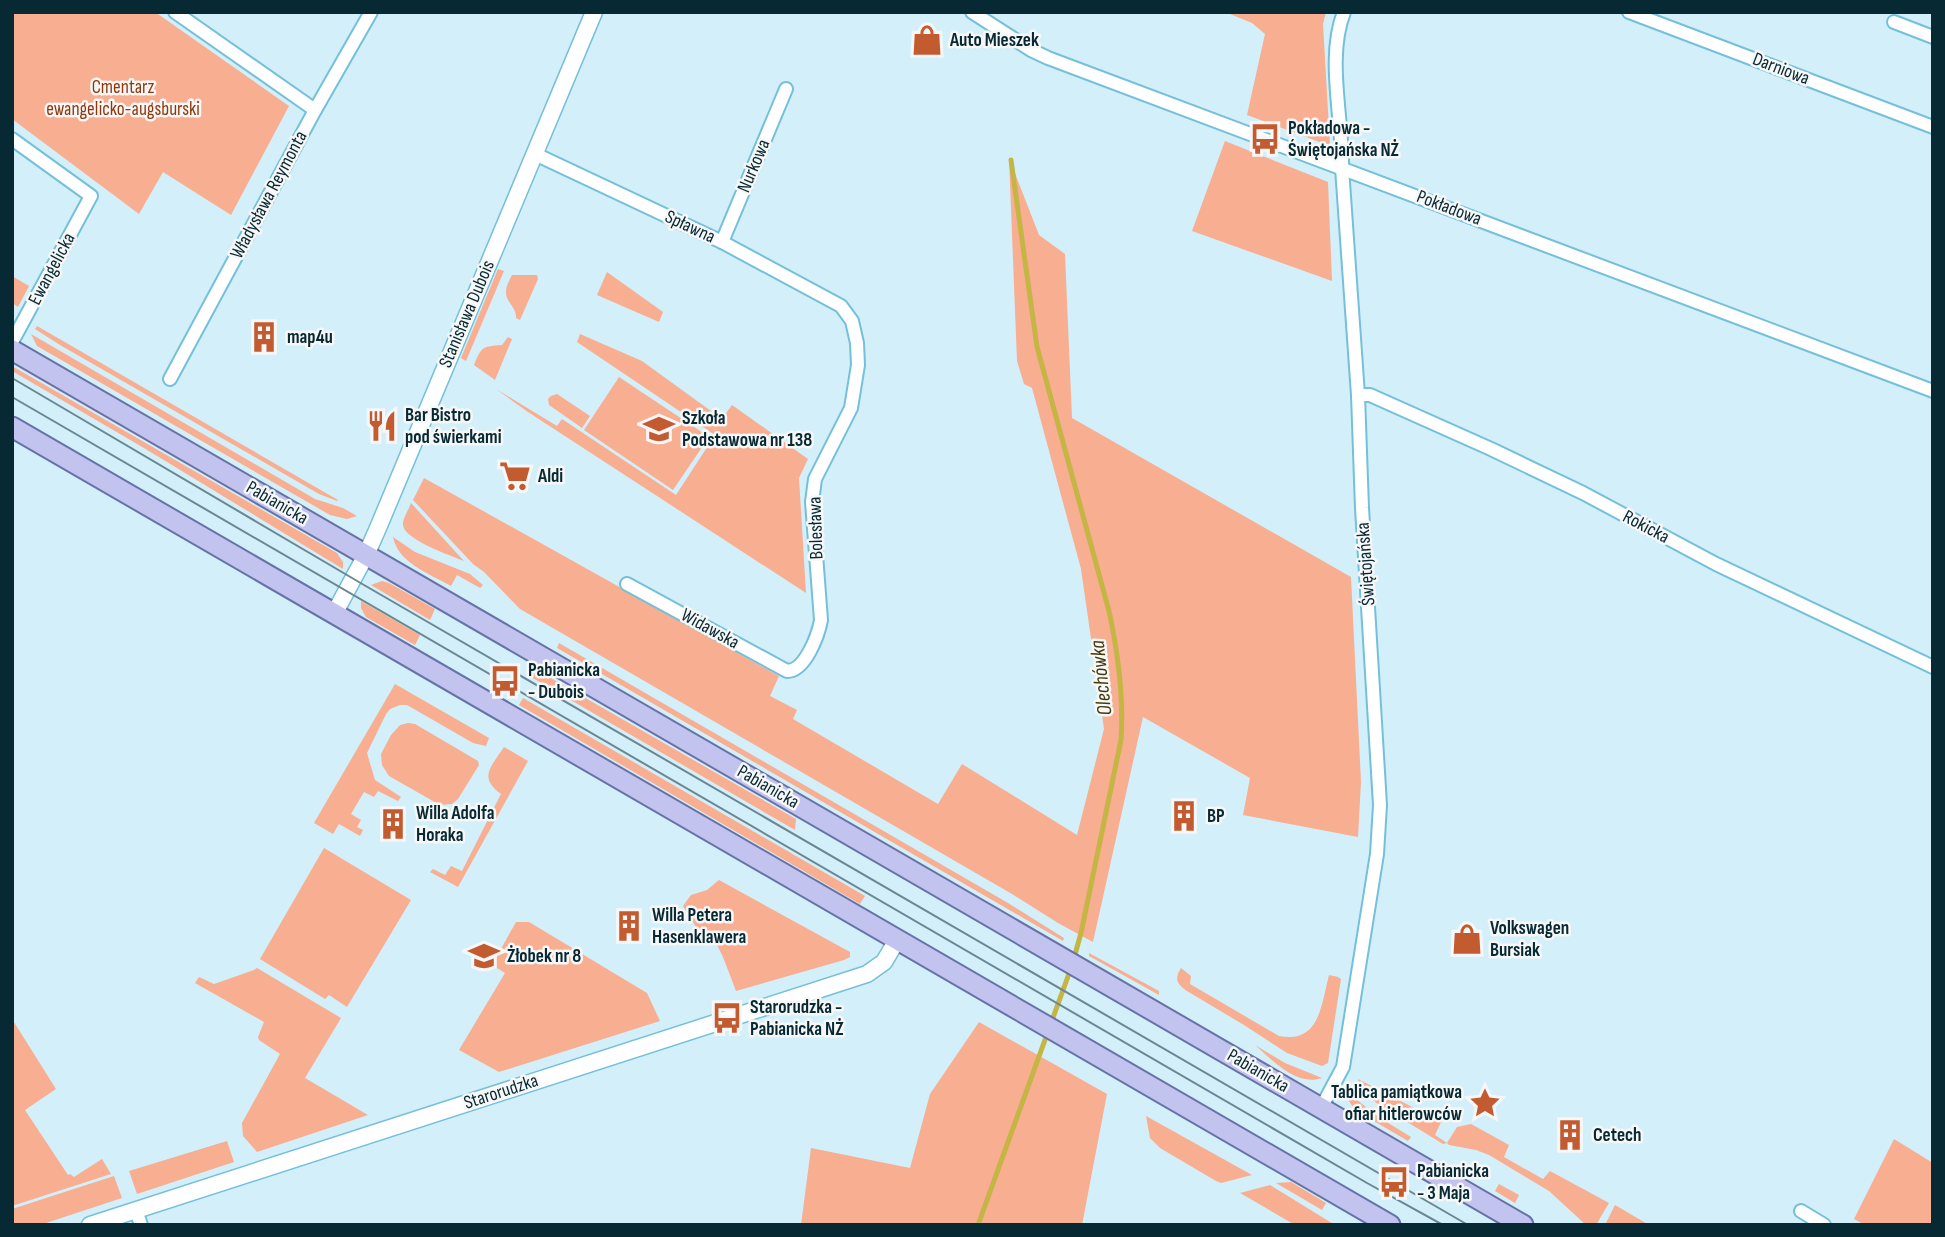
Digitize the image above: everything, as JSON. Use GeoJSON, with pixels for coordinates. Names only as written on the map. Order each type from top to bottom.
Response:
{"type":"FeatureCollection","features":[{"type":"Feature","properties":{"kind":"main road","name":"Pabianicka"},"geometry":{"type":"LineString","coordinates":[[12,350],[1523,1225]]}},
{"type":"Feature","properties":{"kind":"main road"},"geometry":{"type":"LineString","coordinates":[[12,427],[1390,1225]]}},
{"type":"Feature","properties":{"kind":"street"},"geometry":{"type":"LineString","coordinates":[[175,12],[315,110]]}},
{"type":"Feature","properties":{"kind":"street","name":"Władysława Reymonta"},"geometry":{"type":"LineString","coordinates":[[170,379],[371,12]]}},
{"type":"Feature","properties":{"kind":"street","name":"Stanisława Dubois"},"geometry":{"type":"LineString","coordinates":[[334,614],[366,555],[594,12]]}},
{"type":"Feature","properties":{"kind":"street","name":"Pokładowa"},"geometry":{"type":"LineString","coordinates":[[972,12],[1048,58],[1933,391]]}},
{"type":"Feature","properties":{"kind":"street","name":"Świętojańska"},"geometry":{"type":"LineString","coordinates":[[1321,1108],[1343,1067],[1372,887],[1379,826],[1380,785],[1335,50],[1343,12]]}},
{"type":"Feature","properties":{"kind":"street","name":"Darniowa"},"geometry":{"type":"LineString","coordinates":[[1629,12],[1933,127]]}},
{"type":"Feature","properties":{"kind":"street"},"geometry":{"type":"LineString","coordinates":[[1894,22],[1933,37]]}},
{"type":"Feature","properties":{"kind":"street","name":"Nurkowa"},"geometry":{"type":"LineString","coordinates":[[722,242],[786,89]]}},
{"type":"Feature","properties":{"kind":"street","name":"Ewangelicka"},"geometry":{"type":"LineString","coordinates":[[12,139],[91,196],[12,342]]}},
{"type":"Feature","properties":{"kind":"street","name":"Spławna"},"geometry":{"type":"LineString","coordinates":[[535,154],[722,242],[841,306]]}},
{"type":"Feature","properties":{"kind":"street","name":"Bolesława"},"geometry":{"type":"LineString","coordinates":[[793,671],[800,666],[819,634],[821,620],[812,502],[815,479],[851,408],[858,365],[852,321],[841,306]]}},
{"type":"Feature","properties":{"kind":"street","name":"Rokicka"},"geometry":{"type":"LineString","coordinates":[[1357,395],[1370,395],[1472,439],[1583,493],[1716,564],[1933,667]]}},
{"type":"Feature","properties":{"kind":"street","name":"Widawska"},"geometry":{"type":"LineString","coordinates":[[627,584],[786,671],[793,671]]}},
{"type":"Feature","properties":{"kind":"street","name":"Starorudzka"},"geometry":{"type":"LineString","coordinates":[[90,1225],[138,1217],[866,974],[884,962],[897,940]]}},
{"type":"Feature","properties":{"kind":"street"},"geometry":{"type":"LineString","coordinates":[[1801,1211],[1824,1225]]}},
{"type":"Feature","properties":{"kind":"green space","name":"Cmentarz ewangelicko-augsburski"},"geometry":{"type":"Polygon","coordinates":[[[12,12],[155,12],[289,106],[231,215],[163,172],[139,214],[12,119],[12,12]]]}},
{"type":"Feature","properties":{"kind":"green space"},"geometry":{"type":"Polygon","coordinates":[[[1225,12],[1326,12],[1323,24],[1330,146],[1247,115],[1265,34],[1252,23],[1225,12]]]}},
{"type":"Feature","properties":{"kind":"green space"},"geometry":{"type":"Polygon","coordinates":[[[1225,141],[1328,182],[1332,281],[1192,231],[1225,141]]]}},
{"type":"Feature","properties":{"kind":"green space"},"geometry":{"type":"Polygon","coordinates":[[[1009,158],[1039,235],[1065,254],[1072,418],[1351,577],[1361,782],[1358,837],[1243,815],[1250,778],[1143,717],[1093,942],[520,609],[413,500],[424,478],[779,676],[770,696],[797,710],[793,719],[938,804],[962,764],[1077,835],[1104,729],[1081,569],[1032,388],[1024,384],[1017,361],[1009,158]]]}},
{"type":"Feature","properties":{"kind":"green space"},"geometry":{"type":"Polygon","coordinates":[[[498,269],[504,271],[466,361],[461,358],[498,269]]]}},
{"type":"Feature","properties":{"kind":"green space"},"geometry":{"type":"Polygon","coordinates":[[[607,272],[663,312],[659,322],[597,295],[607,272]]]}},
{"type":"Feature","properties":{"kind":"green space"},"geometry":{"type":"Polygon","coordinates":[[[512,275],[537,275],[538,279],[520,320],[516,318],[506,295],[512,275]]]}},
{"type":"Feature","properties":{"kind":"green space"},"geometry":{"type":"Polygon","coordinates":[[[12,276],[29,286],[18,307],[12,303],[12,276]]]}},
{"type":"Feature","properties":{"kind":"green space"},"geometry":{"type":"Polygon","coordinates":[[[37,326],[338,500],[319,494],[60,345],[35,329],[37,326]]]}},
{"type":"Feature","properties":{"kind":"green space"},"geometry":{"type":"Polygon","coordinates":[[[31,334],[315,499],[343,508],[357,516],[347,519],[330,515],[37,346],[31,334]]]}},
{"type":"Feature","properties":{"kind":"green space"},"geometry":{"type":"Polygon","coordinates":[[[580,334],[642,361],[722,419],[732,405],[808,459],[799,478],[806,593],[496,389],[557,426],[562,419],[676,495],[715,435],[577,342],[580,334]]]}},
{"type":"Feature","properties":{"kind":"green space"},"geometry":{"type":"Polygon","coordinates":[[[508,337],[512,339],[495,380],[474,365],[484,348],[502,345],[508,337]]]}},
{"type":"Feature","properties":{"kind":"green space"},"geometry":{"type":"Polygon","coordinates":[[[12,366],[337,553],[343,562],[343,569],[12,371],[12,366]]]}},
{"type":"Feature","properties":{"kind":"green space"},"geometry":{"type":"Polygon","coordinates":[[[619,377],[709,437],[673,490],[584,430],[619,377]]]}},
{"type":"Feature","properties":{"kind":"green space"},"geometry":{"type":"Polygon","coordinates":[[[557,394],[590,416],[582,428],[549,405],[548,399],[557,394]]]}},
{"type":"Feature","properties":{"kind":"green space"},"geometry":{"type":"Polygon","coordinates":[[[411,503],[464,561],[419,541],[405,530],[403,522],[411,503]]]}},
{"type":"Feature","properties":{"kind":"green space"},"geometry":{"type":"Polygon","coordinates":[[[393,537],[415,552],[470,574],[483,585],[480,588],[457,575],[451,586],[434,577],[408,561],[396,546],[393,537]]]}},
{"type":"Feature","properties":{"kind":"green space"},"geometry":{"type":"Polygon","coordinates":[[[382,581],[435,609],[430,620],[371,585],[382,581]]]}},
{"type":"Feature","properties":{"kind":"green space"},"geometry":{"type":"Polygon","coordinates":[[[361,601],[420,635],[415,645],[366,617],[361,601]]]}},
{"type":"Feature","properties":{"kind":"green space"},"geometry":{"type":"Polygon","coordinates":[[[559,643],[1008,903],[1064,938],[1063,941],[557,648],[559,643]]]}},
{"type":"Feature","properties":{"kind":"green space"},"geometry":{"type":"Polygon","coordinates":[[[535,669],[796,819],[795,830],[531,677],[535,669]]]}},
{"type":"Feature","properties":{"kind":"green space"},"geometry":{"type":"Polygon","coordinates":[[[395,684],[489,738],[486,746],[473,743],[407,705],[390,709],[367,753],[375,780],[401,797],[398,801],[378,791],[374,797],[364,792],[351,814],[361,820],[357,827],[363,830],[360,836],[339,824],[333,834],[314,823],[395,684]]]}},
{"type":"Feature","properties":{"kind":"green space"},"geometry":{"type":"Polygon","coordinates":[[[523,698],[865,896],[860,904],[519,705],[523,698]]]}},
{"type":"Feature","properties":{"kind":"green space"},"geometry":{"type":"Polygon","coordinates":[[[415,724],[478,761],[479,765],[452,804],[440,805],[389,776],[382,765],[381,754],[391,735],[400,725],[415,724]]]}},
{"type":"Feature","properties":{"kind":"green space"},"geometry":{"type":"Polygon","coordinates":[[[504,747],[528,761],[458,887],[430,872],[433,869],[445,875],[451,866],[462,871],[501,794],[488,777],[491,766],[504,747]]]}},
{"type":"Feature","properties":{"kind":"green space"},"geometry":{"type":"Polygon","coordinates":[[[324,848],[411,900],[347,1007],[329,995],[325,999],[260,959],[324,848]]]}},
{"type":"Feature","properties":{"kind":"green space"},"geometry":{"type":"Polygon","coordinates":[[[719,880],[850,952],[850,957],[736,991],[711,933],[696,927],[683,906],[691,895],[707,890],[719,880]]]}},
{"type":"Feature","properties":{"kind":"green space"},"geometry":{"type":"Polygon","coordinates":[[[516,922],[529,922],[647,993],[660,1021],[499,1072],[459,1050],[505,973],[492,965],[516,922]]]}},
{"type":"Feature","properties":{"kind":"green space"},"geometry":{"type":"Polygon","coordinates":[[[1089,953],[1159,991],[1159,995],[1089,956],[1089,953]]]}},
{"type":"Feature","properties":{"kind":"green space"},"geometry":{"type":"Polygon","coordinates":[[[257,968],[341,1018],[305,1078],[368,1115],[257,1152],[243,1136],[242,1123],[280,1054],[259,1040],[264,1022],[195,983],[199,977],[214,984],[257,968]]]}},
{"type":"Feature","properties":{"kind":"green space"},"geometry":{"type":"Polygon","coordinates":[[[1181,968],[1191,976],[1190,984],[1279,1036],[1293,1037],[1311,1028],[1320,1010],[1329,975],[1338,977],[1341,979],[1328,1063],[1322,1066],[1287,1053],[1187,991],[1178,981],[1181,968]]]}},
{"type":"Feature","properties":{"kind":"green space"},"geometry":{"type":"Polygon","coordinates":[[[12,1019],[56,1089],[25,1110],[68,1175],[74,1177],[102,1159],[111,1174],[12,1206],[12,1019]]]}},
{"type":"Feature","properties":{"kind":"green space"},"geometry":{"type":"Polygon","coordinates":[[[979,1022],[1107,1094],[1082,1225],[801,1225],[811,1148],[910,1168],[930,1094],[979,1022]]]}},
{"type":"Feature","properties":{"kind":"green space"},"geometry":{"type":"Polygon","coordinates":[[[1255,1045],[1285,1063],[1322,1078],[1303,1079],[1294,1075],[1255,1045]]]}},
{"type":"Feature","properties":{"kind":"green space"},"geometry":{"type":"Polygon","coordinates":[[[1358,1079],[1441,1122],[1435,1135],[1447,1143],[1443,1144],[1378,1104],[1361,1090],[1358,1079]]]}},
{"type":"Feature","properties":{"kind":"green space"},"geometry":{"type":"Polygon","coordinates":[[[1348,1093],[1380,1118],[1411,1137],[1408,1141],[1355,1110],[1349,1101],[1348,1093]]]}},
{"type":"Feature","properties":{"kind":"green space"},"geometry":{"type":"Polygon","coordinates":[[[1146,1116],[1252,1175],[1221,1183],[1216,1181],[1160,1148],[1150,1138],[1146,1116]]]}},
{"type":"Feature","properties":{"kind":"green space"},"geometry":{"type":"Polygon","coordinates":[[[1471,1124],[1509,1145],[1504,1157],[1543,1179],[1550,1171],[1609,1203],[1596,1225],[1586,1225],[1549,1191],[1489,1155],[1447,1143],[1457,1127],[1471,1124]]]}},
{"type":"Feature","properties":{"kind":"green space"},"geometry":{"type":"Polygon","coordinates":[[[1894,1139],[1933,1163],[1933,1225],[1865,1225],[1854,1219],[1894,1139]]]}},
{"type":"Feature","properties":{"kind":"green space"},"geometry":{"type":"Polygon","coordinates":[[[227,1141],[234,1162],[137,1194],[129,1171],[227,1141]]]}},
{"type":"Feature","properties":{"kind":"green space"},"geometry":{"type":"Polygon","coordinates":[[[114,1176],[122,1198],[40,1225],[12,1225],[12,1209],[114,1176]]]}},
{"type":"Feature","properties":{"kind":"green space"},"geometry":{"type":"Polygon","coordinates":[[[1291,1182],[1326,1203],[1322,1210],[1276,1183],[1291,1182]]]}},
{"type":"Feature","properties":{"kind":"green space"},"geometry":{"type":"Polygon","coordinates":[[[1499,1184],[1519,1195],[1515,1203],[1495,1191],[1499,1184]]]}},
{"type":"Feature","properties":{"kind":"green space"},"geometry":{"type":"Polygon","coordinates":[[[1270,1185],[1335,1225],[1295,1225],[1240,1193],[1270,1185]]]}},
{"type":"Feature","properties":{"kind":"green space"},"geometry":{"type":"Polygon","coordinates":[[[1615,1205],[1649,1225],[1605,1225],[1615,1205]]]}},
{"type":"Feature","properties":{"kind":"waterway","name":"Olechówka"},"geometry":{"type":"LineString","coordinates":[[1011,160],[1037,347],[1109,611],[1121,691],[1121,740],[1074,958]]}},
{"type":"Feature","properties":{"kind":"waterway","name":"Olechówka"},"geometry":{"type":"LineString","coordinates":[[978,1225],[1071,968]]}},
{"type":"Feature","properties":{"kind":"tram line"},"geometry":{"type":"LineString","coordinates":[[12,378],[1468,1225]]}},
{"type":"Feature","properties":{"kind":"tram line"},"geometry":{"type":"LineString","coordinates":[[12,397],[1443,1225]]}},
{"type":"Feature","properties":{"kind":"place","name":"Auto Mieszek"},"geometry":{"type":"Point","coordinates":[927,40]}},
{"type":"Feature","properties":{"kind":"place","name":"Pokładowa - Świętojańska NŻ"},"geometry":{"type":"Point","coordinates":[1265,139]}},
{"type":"Feature","properties":{"kind":"place","name":"map4u"},"geometry":{"type":"Point","coordinates":[264,337]}},
{"type":"Feature","properties":{"kind":"place","name":"Bar Bistro pod świerkami"},"geometry":{"type":"Point","coordinates":[382,426]}},
{"type":"Feature","properties":{"kind":"place","name":"Szkoła Podstawowa nr 138"},"geometry":{"type":"Point","coordinates":[659,429]}},
{"type":"Feature","properties":{"kind":"place","name":"Aldi"},"geometry":{"type":"Point","coordinates":[515,476]}},
{"type":"Feature","properties":{"kind":"place","name":"Pabianicka - Dubois"},"geometry":{"type":"Point","coordinates":[505,681]}},
{"type":"Feature","properties":{"kind":"place","name":"BP"},"geometry":{"type":"Point","coordinates":[1184,816]}},
{"type":"Feature","properties":{"kind":"place","name":"Willa Adolfa Horaka"},"geometry":{"type":"Point","coordinates":[393,824]}},
{"type":"Feature","properties":{"kind":"place","name":"Willa Petera Hasenklawera"},"geometry":{"type":"Point","coordinates":[629,926]}},
{"type":"Feature","properties":{"kind":"place","name":"Volkswagen Bursiak"},"geometry":{"type":"Point","coordinates":[1467,939]}},
{"type":"Feature","properties":{"kind":"place","name":"Żłobek nr 8"},"geometry":{"type":"Point","coordinates":[484,956]}},
{"type":"Feature","properties":{"kind":"place","name":"Starorudzka - Pabianicka NŻ"},"geometry":{"type":"Point","coordinates":[727,1018]}},
{"type":"Feature","properties":{"kind":"place","name":"Tablica pamiątkowa ofiar hitlerowców"},"geometry":{"type":"Point","coordinates":[1485,1103]}},
{"type":"Feature","properties":{"kind":"place","name":"Cetech"},"geometry":{"type":"Point","coordinates":[1570,1135]}},
{"type":"Feature","properties":{"kind":"place","name":"Pabianicka - 3 Maja"},"geometry":{"type":"Point","coordinates":[1394,1182]}}]}
